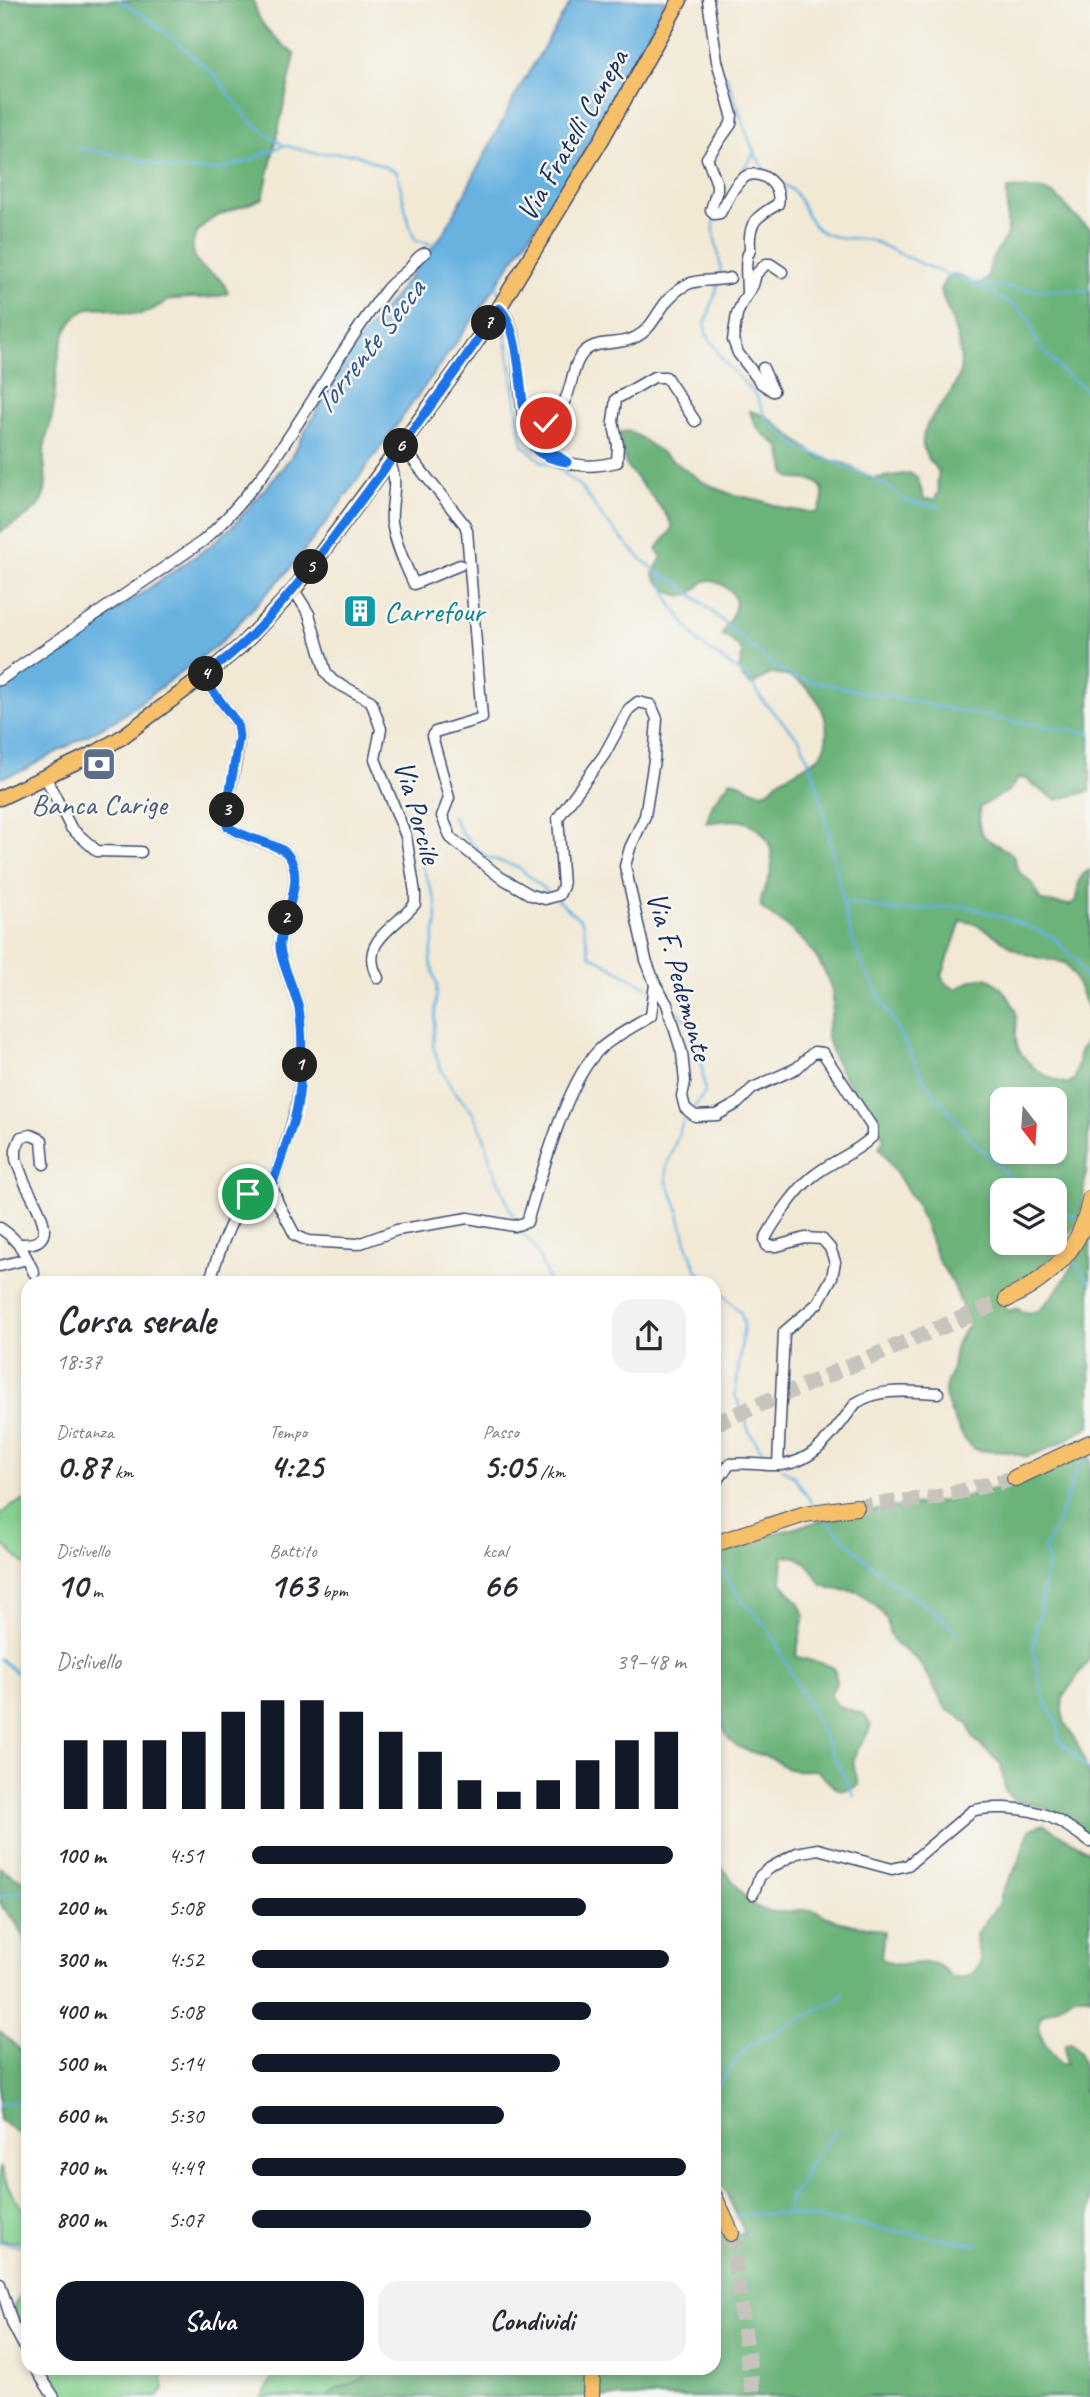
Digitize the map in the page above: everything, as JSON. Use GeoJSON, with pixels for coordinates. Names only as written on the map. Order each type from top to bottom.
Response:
{"type":"FeatureCollection","features":[{"type":"Feature","properties":{"kind":"highway"},"geometry":{"type":"LineString","coordinates":[[1007,1299],[1035,1284],[1060,1261],[1082,1233],[1090,1199]]}},
{"type":"Feature","properties":{"kind":"highway"},"geometry":{"type":"LineString","coordinates":[[1015,1478],[1090,1443]]}},
{"type":"Feature","properties":{"kind":"highway"},"geometry":{"type":"LineString","coordinates":[[721,1542],[805,1514],[856,1507]]}},
{"type":"Feature","properties":{"kind":"highway"},"geometry":{"type":"LineString","coordinates":[[721,2211],[731,2233]]}},
{"type":"Feature","properties":{"kind":"highway"},"geometry":{"type":"LineString","coordinates":[[591,2397],[592,2375]]}},
{"type":"Feature","properties":{"kind":"main road","name":"Via Fratelli Canepa"},"geometry":{"type":"LineString","coordinates":[[1,796],[46,778],[122,737],[242,645],[294,590],[503,302],[602,139],[680,0]]}},
{"type":"Feature","properties":{"kind":"street"},"geometry":{"type":"LineString","coordinates":[[708,0],[717,61],[732,115],[731,124],[707,158],[717,184],[711,210],[714,214],[720,213],[741,179],[749,174],[760,175],[775,185],[779,192],[778,204],[762,213],[750,228],[747,292]]}},
{"type":"Feature","properties":{"kind":"street"},"geometry":{"type":"LineString","coordinates":[[0,680],[203,541],[220,526],[261,477],[291,434],[341,351],[388,286],[409,268],[419,255],[425,253]]}},
{"type":"Feature","properties":{"kind":"street"},"geometry":{"type":"LineString","coordinates":[[762,368],[773,391],[761,383],[734,345],[737,314],[756,274],[766,264],[782,272]]}},
{"type":"Feature","properties":{"kind":"street"},"geometry":{"type":"LineString","coordinates":[[567,462],[545,444],[542,430],[564,403],[577,363],[584,352],[595,346],[637,337],[647,328],[666,299],[689,284],[730,278]]}},
{"type":"Feature","properties":{"kind":"street"},"geometry":{"type":"LineString","coordinates":[[503,302],[514,344],[531,444],[551,459],[591,468],[617,462],[618,445],[613,421],[616,399],[654,377],[666,377],[695,421]]}},
{"type":"Feature","properties":{"kind":"street","name":"Via F. Pedemonte"},"geometry":{"type":"LineString","coordinates":[[401,445],[467,531],[482,718],[435,732],[432,736],[449,798],[442,816],[451,838],[500,877],[531,895],[545,899],[559,895],[563,886],[558,818],[604,755],[629,709],[638,702],[651,705],[657,719],[645,816],[625,866],[646,960],[655,984],[667,1004],[682,1053],[685,1082],[682,1096],[685,1108],[695,1116],[716,1115],[738,1103],[753,1088],[797,1068],[814,1052],[823,1052],[872,1127],[873,1137],[812,1177],[774,1223],[765,1239],[767,1246],[805,1238],[822,1239],[830,1248],[835,1262],[832,1277],[818,1303],[783,1332],[778,1465]]}},
{"type":"Feature","properties":{"kind":"street"},"geometry":{"type":"LineString","coordinates":[[388,463],[394,472],[392,524],[402,559],[414,584],[460,565]]}},
{"type":"Feature","properties":{"kind":"street","name":"Via Porcile"},"geometry":{"type":"LineString","coordinates":[[294,590],[309,614],[326,673],[333,681],[371,701],[381,729],[375,759],[406,835],[415,904],[378,939],[374,947],[371,954],[372,967],[378,978]]}},
{"type":"Feature","properties":{"kind":"street"},"geometry":{"type":"LineString","coordinates":[[202,677],[237,723],[237,754],[226,813],[227,826],[237,835],[277,847],[287,853],[293,863],[294,888],[279,946],[299,1009],[301,1050],[294,1118],[272,1186],[295,1235],[308,1241],[359,1244],[397,1230],[468,1218],[514,1226],[527,1222],[579,1076],[600,1049],[651,1016],[655,984]]}},
{"type":"Feature","properties":{"kind":"street"},"geometry":{"type":"LineString","coordinates":[[46,778],[71,828],[97,851],[141,852]]}},
{"type":"Feature","properties":{"kind":"street"},"geometry":{"type":"LineString","coordinates":[[20,1244],[37,1242],[44,1231],[43,1220],[16,1159],[16,1149],[21,1138],[31,1135],[42,1140],[44,1164]]}},
{"type":"Feature","properties":{"kind":"street"},"geometry":{"type":"LineString","coordinates":[[211,1276],[239,1206],[248,1194],[262,1192],[272,1186]]}},
{"type":"Feature","properties":{"kind":"street"},"geometry":{"type":"LineString","coordinates":[[0,1228],[20,1244],[34,1273]]}},
{"type":"Feature","properties":{"kind":"street"},"geometry":{"type":"LineString","coordinates":[[0,1266],[27,1259]]}},
{"type":"Feature","properties":{"kind":"street"},"geometry":{"type":"LineString","coordinates":[[721,1476],[730,1464],[745,1462],[778,1465],[813,1455],[856,1403],[864,1398],[887,1392],[938,1393]]}},
{"type":"Feature","properties":{"kind":"street"},"geometry":{"type":"LineString","coordinates":[[753,1894],[760,1876],[770,1868],[797,1853],[818,1849],[892,1869],[908,1865],[972,1811],[983,1807],[1028,1808],[1043,1812],[1090,1842]]}},
{"type":"Feature","properties":{"kind":"street"},"geometry":{"type":"LineString","coordinates":[[0,2284],[13,2325],[21,2340]]}},
{"type":"Feature","properties":{"kind":"street"},"geometry":{"type":"LineString","coordinates":[[40,2375],[54,2397]]}},
{"type":"Feature","properties":{"kind":"green space"},"geometry":{"type":"Polygon","coordinates":[[[0,0],[254,0],[263,24],[295,55],[263,198],[212,219],[197,233],[193,243],[195,259],[222,281],[228,293],[214,297],[170,300],[141,314],[91,308],[74,319],[67,330],[59,356],[53,410],[44,452],[46,482],[42,500],[34,510],[0,532],[0,0]]]}},
{"type":"Feature","properties":{"kind":"green space"},"geometry":{"type":"Polygon","coordinates":[[[1007,189],[1034,189],[1052,193],[1090,228],[1090,791],[1056,800],[1027,779],[1018,778],[1010,790],[980,807],[979,826],[985,837],[1013,855],[1018,871],[1033,884],[1041,901],[1070,905],[1077,900],[1080,878],[1090,870],[1090,1014],[1075,978],[1065,963],[1020,952],[983,928],[968,922],[961,921],[942,976],[947,984],[955,989],[980,978],[997,984],[1007,995],[1016,1013],[1016,1040],[1023,1057],[1034,1068],[1053,1079],[1067,1084],[1075,1079],[1080,1051],[1090,1036],[1090,1101],[1084,1191],[1081,1210],[1067,1238],[1067,1178],[990,1178],[990,1255],[1054,1255],[1026,1279],[1000,1293],[1007,1311],[1018,1308],[1030,1313],[1040,1310],[1060,1287],[1090,1234],[1090,1426],[1052,1447],[1024,1456],[975,1449],[965,1439],[951,1412],[945,1389],[957,1343],[969,1325],[953,1283],[938,1260],[917,1205],[879,1147],[884,1139],[880,1130],[851,1088],[832,1053],[827,1036],[833,999],[825,972],[802,940],[761,908],[761,898],[772,861],[765,836],[744,822],[731,820],[706,823],[713,803],[731,780],[758,791],[766,791],[820,756],[826,740],[824,714],[810,691],[788,677],[772,674],[751,685],[744,679],[739,671],[743,652],[722,635],[733,615],[736,602],[729,590],[718,582],[707,580],[693,592],[681,595],[670,592],[656,579],[653,574],[662,557],[657,550],[672,527],[660,507],[627,466],[619,432],[629,431],[638,436],[703,482],[730,494],[786,509],[817,513],[822,501],[821,487],[814,481],[794,479],[786,475],[780,447],[765,436],[750,411],[766,416],[818,457],[846,464],[872,479],[910,473],[918,479],[924,499],[935,499],[939,491],[939,472],[925,453],[923,439],[931,418],[954,387],[961,363],[956,336],[940,290],[945,280],[953,274],[980,285],[987,278],[992,259],[1007,235],[1007,189]]]}},
{"type":"Feature","properties":{"kind":"green space"},"geometry":{"type":"Polygon","coordinates":[[[1090,1454],[1090,1658],[1063,1697],[1062,1710],[1065,1723],[1079,1747],[1090,1777],[1090,1837],[1045,1807],[1013,1800],[1005,1790],[1001,1764],[973,1738],[969,1725],[947,1710],[918,1660],[895,1644],[887,1620],[879,1609],[859,1592],[822,1585],[808,1564],[796,1557],[783,1556],[781,1583],[799,1603],[804,1615],[796,1656],[835,1669],[836,1683],[830,1695],[838,1706],[864,1714],[871,1726],[854,1758],[859,1785],[845,1790],[839,1789],[816,1770],[788,1769],[773,1759],[737,1746],[727,1736],[721,1721],[721,1550],[835,1518],[981,1493],[1090,1454]]]}},
{"type":"Feature","properties":{"kind":"green space"},"geometry":{"type":"Polygon","coordinates":[[[21,1502],[21,1561],[0,1542],[0,1515],[21,1502]]]}},
{"type":"Feature","properties":{"kind":"green space"},"geometry":{"type":"Polygon","coordinates":[[[1043,1824],[1090,1852],[1090,1997],[1074,1996],[1044,2013],[1038,2028],[1043,2041],[1060,2064],[1066,2064],[1065,2044],[1071,2043],[1076,2047],[1083,2064],[1084,2091],[1090,2094],[1090,2397],[327,2397],[339,2388],[363,2379],[364,2375],[721,2375],[721,2231],[724,2238],[745,2233],[721,2182],[721,1867],[746,1899],[765,1911],[812,1910],[838,1922],[878,1929],[884,1932],[881,1958],[901,1965],[935,1964],[951,1978],[962,1978],[973,1973],[979,1965],[981,1960],[976,1934],[1000,1902],[1003,1889],[1017,1866],[1030,1829],[1043,1824]]]}},
{"type":"Feature","properties":{"kind":"green space"},"geometry":{"type":"Polygon","coordinates":[[[0,1867],[21,1880],[21,1931],[0,1904],[0,1867]]]}},
{"type":"Feature","properties":{"kind":"green space"},"geometry":{"type":"Polygon","coordinates":[[[0,2031],[21,2051],[21,2134],[0,2120],[0,2031]]]}},
{"type":"Feature","properties":{"kind":"green space"},"geometry":{"type":"Polygon","coordinates":[[[0,2166],[7,2185],[21,2207],[21,2242],[0,2241],[0,2166]]]}},
{"type":"Feature","properties":{"kind":"green space"},"geometry":{"type":"Polygon","coordinates":[[[21,2296],[21,2330],[18,2324],[13,2307],[21,2296]]]}},
{"type":"Feature","properties":{"kind":"green space"},"geometry":{"type":"Polygon","coordinates":[[[46,2375],[162,2375],[164,2389],[158,2397],[60,2397],[46,2375]]]}},
{"type":"Feature","properties":{"kind":"green space"},"geometry":{"type":"Polygon","coordinates":[[[274,2375],[365,2375],[364,2379],[339,2388],[327,2397],[262,2397],[274,2375]]]}},
{"type":"Feature","properties":{"kind":"water","name":"Torrente Secca"},"geometry":{"type":"Polygon","coordinates":[[[572,0],[665,0],[632,68],[574,169],[481,308],[332,515],[288,571],[219,644],[119,718],[22,771],[0,778],[0,691],[210,546],[234,525],[290,459],[345,360],[445,231],[519,89],[572,0]]]}},
{"type":"Feature","properties":{"kind":"waterway"},"geometry":{"type":"LineString","coordinates":[[119,0],[149,19],[186,50],[217,78],[249,120],[283,145],[314,153],[355,154],[397,172],[415,240],[436,245]]}},
{"type":"Feature","properties":{"kind":"waterway"},"geometry":{"type":"LineString","coordinates":[[726,75],[755,154],[768,174]]}},
{"type":"Feature","properties":{"kind":"waterway"},"geometry":{"type":"LineString","coordinates":[[76,148],[126,156],[171,169],[218,170],[248,161],[282,146]]}},
{"type":"Feature","properties":{"kind":"waterway"},"geometry":{"type":"LineString","coordinates":[[740,176],[754,152]]}},
{"type":"Feature","properties":{"kind":"waterway"},"geometry":{"type":"LineString","coordinates":[[776,180],[796,194],[813,224],[830,235],[873,241],[940,272],[978,283],[1027,289],[1090,290]]}},
{"type":"Feature","properties":{"kind":"waterway"},"geometry":{"type":"LineString","coordinates":[[715,218],[714,233],[720,276]]}},
{"type":"Feature","properties":{"kind":"waterway"},"geometry":{"type":"LineString","coordinates":[[719,282],[705,325],[706,333],[725,363],[756,395],[767,420],[801,448],[867,475],[908,502],[940,507]]}},
{"type":"Feature","properties":{"kind":"waterway"},"geometry":{"type":"LineString","coordinates":[[495,283],[499,293]]}},
{"type":"Feature","properties":{"kind":"waterway"},"geometry":{"type":"LineString","coordinates":[[971,283],[1012,304],[1029,318],[1037,343],[1063,372],[1090,393]]}},
{"type":"Feature","properties":{"kind":"waterway"},"geometry":{"type":"LineString","coordinates":[[504,324],[523,445],[541,461],[558,468],[582,488],[603,518],[639,557],[659,573],[671,604],[699,643],[748,678],[763,701],[800,740],[814,774],[847,923],[861,962],[926,1083],[976,1144],[1010,1178]]}},
{"type":"Feature","properties":{"kind":"waterway"},"geometry":{"type":"LineString","coordinates":[[659,573],[678,582],[775,667],[795,678],[1010,721],[1090,733]]}},
{"type":"Feature","properties":{"kind":"waterway"},"geometry":{"type":"LineString","coordinates":[[452,816],[463,835],[486,857],[518,867],[549,893]]}},
{"type":"Feature","properties":{"kind":"waterway"},"geometry":{"type":"LineString","coordinates":[[420,860],[436,902],[437,920],[430,960],[437,985],[433,1045],[440,1067],[452,1088],[473,1113],[484,1136],[490,1161],[516,1223]]}},
{"type":"Feature","properties":{"kind":"waterway"},"geometry":{"type":"LineString","coordinates":[[557,900],[582,921],[590,955],[651,989]]}},
{"type":"Feature","properties":{"kind":"waterway"},"geometry":{"type":"LineString","coordinates":[[843,902],[897,911],[965,906],[1009,919],[1053,937],[1078,962],[1090,988]]}},
{"type":"Feature","properties":{"kind":"waterway"},"geometry":{"type":"LineString","coordinates":[[671,1007],[691,1024],[700,1050],[705,1092],[693,1109]]}},
{"type":"Feature","properties":{"kind":"waterway"},"geometry":{"type":"LineString","coordinates":[[689,1114],[683,1122],[666,1168],[667,1182],[677,1205],[686,1242],[697,1271],[703,1276]]}},
{"type":"Feature","properties":{"kind":"waterway"},"geometry":{"type":"LineString","coordinates":[[1067,1214],[1076,1217]]}},
{"type":"Feature","properties":{"kind":"waterway"},"geometry":{"type":"LineString","coordinates":[[519,1229],[534,1246],[547,1276]]}},
{"type":"Feature","properties":{"kind":"waterway"},"geometry":{"type":"LineString","coordinates":[[1074,1261],[1090,1281]]}},
{"type":"Feature","properties":{"kind":"waterway"},"geometry":{"type":"LineString","coordinates":[[721,1292],[741,1313],[744,1324],[735,1396],[749,1431],[768,1460]]}},
{"type":"Feature","properties":{"kind":"waterway"},"geometry":{"type":"LineString","coordinates":[[1090,1456],[1080,1461],[1054,1531],[1044,1549],[1048,1561],[1033,1650],[1043,1697],[1059,1727],[1058,1739],[1090,1771]]}},
{"type":"Feature","properties":{"kind":"waterway"},"geometry":{"type":"LineString","coordinates":[[782,1469],[793,1475],[812,1503]]}},
{"type":"Feature","properties":{"kind":"waterway"},"geometry":{"type":"LineString","coordinates":[[823,1517],[863,1558],[891,1582],[933,1610],[957,1633]]}},
{"type":"Feature","properties":{"kind":"waterway"},"geometry":{"type":"LineString","coordinates":[[721,1569],[740,1598],[770,1631],[854,1796]]}},
{"type":"Feature","properties":{"kind":"waterway"},"geometry":{"type":"LineString","coordinates":[[0,1659],[21,1676]]}},
{"type":"Feature","properties":{"kind":"waterway"},"geometry":{"type":"LineString","coordinates":[[0,1897],[21,1891]]}},
{"type":"Feature","properties":{"kind":"waterway"},"geometry":{"type":"LineString","coordinates":[[721,2080],[749,2045],[843,1995]]}},
{"type":"Feature","properties":{"kind":"waterway"},"geometry":{"type":"LineString","coordinates":[[0,2104],[21,2102]]}},
{"type":"Feature","properties":{"kind":"waterway"},"geometry":{"type":"LineString","coordinates":[[787,2214],[790,2196],[801,2185],[807,2167],[837,2129]]}},
{"type":"Feature","properties":{"kind":"waterway"},"geometry":{"type":"LineString","coordinates":[[736,2217],[744,2214],[787,2214],[977,2244]]}},
{"type":"Feature","properties":{"kind":"waterway"},"geometry":{"type":"LineString","coordinates":[[0,2243],[21,2246]]}},
{"type":"Feature","properties":{"kind":"tunnel"},"geometry":{"type":"LineString","coordinates":[[721,1421],[1007,1299]]}},
{"type":"Feature","properties":{"kind":"tunnel"},"geometry":{"type":"LineString","coordinates":[[856,1507],[934,1498],[1015,1478]]}},
{"type":"Feature","properties":{"kind":"tunnel"},"geometry":{"type":"LineString","coordinates":[[731,2233],[753,2397]]}},
{"type":"Feature","properties":{"kind":"place","name":"Carrefour"},"geometry":{"type":"Point","coordinates":[360,611]}},
{"type":"Feature","properties":{"kind":"place","name":"Banca Carige"},"geometry":{"type":"Point","coordinates":[99,764]}},
{"type":"Feature","properties":{"kind":"route"},"geometry":{"type":"LineString","coordinates":[[248,1194],[262,1192],[272,1186],[294,1118],[298,1096],[302,1038],[299,1009],[279,946],[294,888],[293,863],[287,853],[277,847],[237,835],[227,826],[226,813],[239,737],[237,723],[202,677],[242,645],[294,590],[499,308],[508,318],[531,444],[551,459],[567,462],[545,444],[542,430],[546,423]]}}]}
